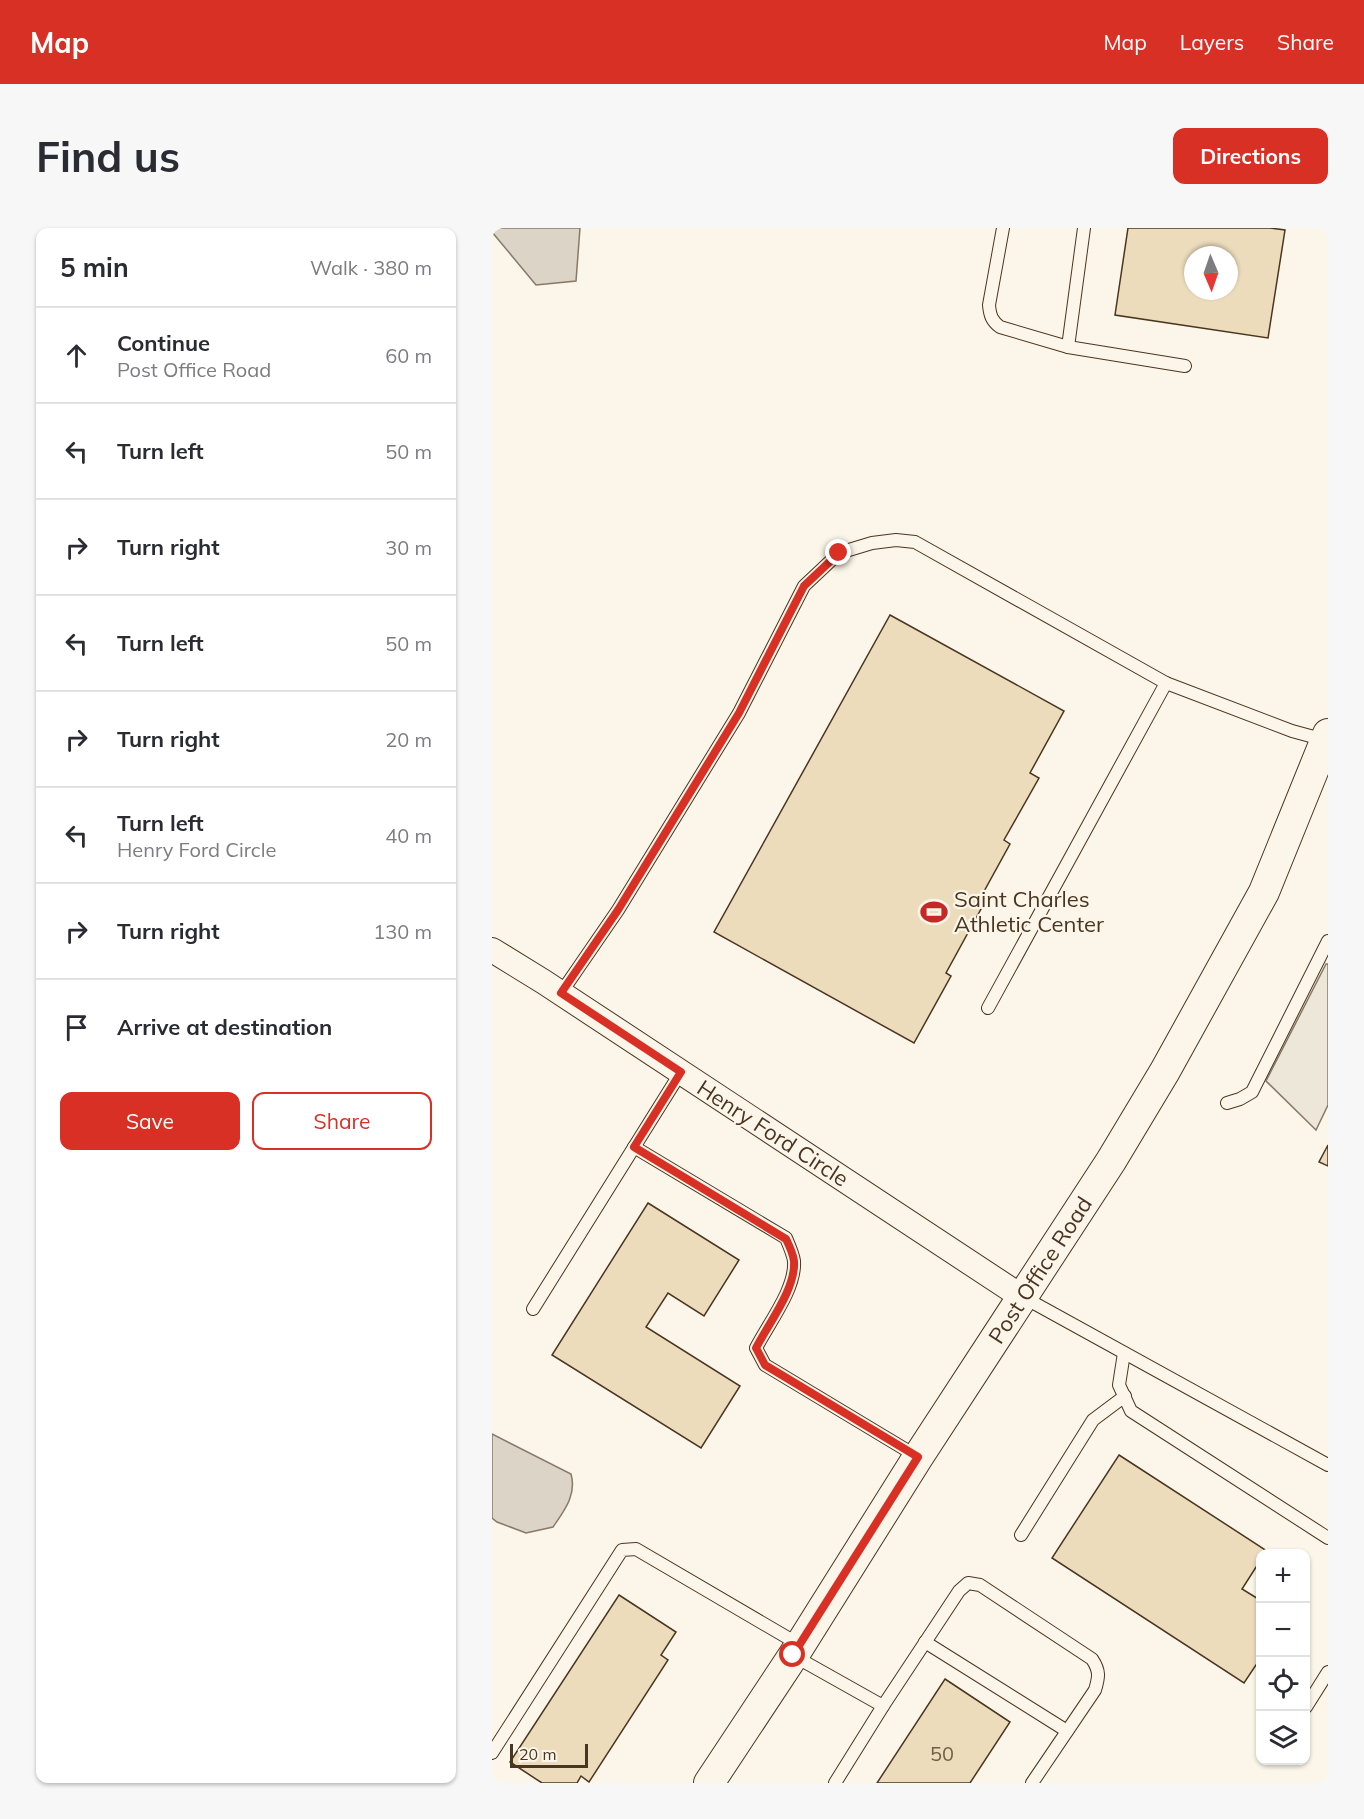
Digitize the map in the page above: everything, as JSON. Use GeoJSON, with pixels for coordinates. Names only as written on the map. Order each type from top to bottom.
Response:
{"type":"FeatureCollection","features":[{"type":"Feature","properties":{"kind":"street","name":"Post Office Road"},"geometry":{"type":"LineString","coordinates":[[709,1783],[1111,1161],[1159,1081],[1264,892],[1327,737]]}},
{"type":"Feature","properties":{"kind":"street","name":"Henry Ford Circle"},"geometry":{"type":"LineString","coordinates":[[492,950],[561,993],[1022,1297]]}},
{"type":"Feature","properties":{"kind":"lane"},"geometry":{"type":"LineString","coordinates":[[1004,228],[989,305],[993,322],[1000,327],[1068,347],[1185,366]]}},
{"type":"Feature","properties":{"kind":"lane"},"geometry":{"type":"LineString","coordinates":[[1068,347],[1084,228]]}},
{"type":"Feature","properties":{"kind":"lane"},"geometry":{"type":"LineString","coordinates":[[561,993],[618,910],[739,713],[804,586],[839,553],[872,543],[896,540],[915,542],[1166,683],[1292,731],[1327,737]]}},
{"type":"Feature","properties":{"kind":"lane"},"geometry":{"type":"LineString","coordinates":[[988,1008],[1166,683]]}},
{"type":"Feature","properties":{"kind":"lane"},"geometry":{"type":"LineString","coordinates":[[1227,1103],[1251,1092],[1328,941]]}},
{"type":"Feature","properties":{"kind":"lane"},"geometry":{"type":"LineString","coordinates":[[533,1309],[681,1072]]}},
{"type":"Feature","properties":{"kind":"lane"},"geometry":{"type":"LineString","coordinates":[[634,1147],[786,1239],[794,1260],[792,1276],[785,1297],[756,1348],[765,1365],[918,1457]]}},
{"type":"Feature","properties":{"kind":"lane"},"geometry":{"type":"LineString","coordinates":[[1022,1297],[1328,1464]]}},
{"type":"Feature","properties":{"kind":"lane"},"geometry":{"type":"LineString","coordinates":[[1124,1353],[1119,1385],[1131,1411],[1328,1538]]}},
{"type":"Feature","properties":{"kind":"lane"},"geometry":{"type":"LineString","coordinates":[[1021,1535],[1093,1420],[1125,1396]]}},
{"type":"Feature","properties":{"kind":"lane"},"geometry":{"type":"LineString","coordinates":[[492,1754],[622,1550],[636,1549],[883,1706]]}},
{"type":"Feature","properties":{"kind":"lane"},"geometry":{"type":"LineString","coordinates":[[835,1783],[925,1642],[959,1591],[968,1583],[980,1585],[1092,1659],[1098,1668],[1099,1678],[1095,1690],[1032,1783]]}},
{"type":"Feature","properties":{"kind":"lane"},"geometry":{"type":"LineString","coordinates":[[925,1642],[1067,1731]]}},
{"type":"Feature","properties":{"kind":"lane"},"geometry":{"type":"LineString","coordinates":[[1310,1699],[1328,1672]]}},
{"type":"Feature","properties":{"kind":"shaded area"},"geometry":{"type":"Polygon","coordinates":[[[492,228],[580,228],[576,281],[536,285],[492,232],[492,228]]]}},
{"type":"Feature","properties":{"kind":"shaded area"},"geometry":{"type":"Polygon","coordinates":[[[1328,964],[1328,1105],[1316,1130],[1266,1081],[1328,964]]]}},
{"type":"Feature","properties":{"kind":"shaded area"},"geometry":{"type":"Polygon","coordinates":[[[492,1434],[571,1474],[571,1496],[553,1527],[526,1533],[492,1518],[492,1434]]]}},
{"type":"Feature","properties":{"kind":"building"},"geometry":{"type":"Polygon","coordinates":[[[1128,228],[1270,228],[1285,230],[1268,338],[1115,315],[1128,228]]]}},
{"type":"Feature","properties":{"kind":"building"},"geometry":{"type":"Polygon","coordinates":[[[890,615],[1064,711],[1030,773],[1039,778],[1004,840],[1010,844],[976,906],[981,909],[946,973],[951,976],[914,1043],[714,932],[890,615]]]}},
{"type":"Feature","properties":{"kind":"building"},"geometry":{"type":"Polygon","coordinates":[[[1328,1145],[1328,1166],[1319,1162],[1328,1145]]]}},
{"type":"Feature","properties":{"kind":"building"},"geometry":{"type":"Polygon","coordinates":[[[648,1203],[739,1260],[704,1316],[668,1293],[646,1327],[740,1386],[701,1448],[552,1355],[648,1203]]]}},
{"type":"Feature","properties":{"kind":"building"},"geometry":{"type":"Polygon","coordinates":[[[1119,1455],[1264,1549],[1256,1549],[1256,1567],[1242,1589],[1256,1598],[1256,1665],[1244,1683],[1052,1558],[1119,1455]]]}},
{"type":"Feature","properties":{"kind":"building"},"geometry":{"type":"Polygon","coordinates":[[[619,1595],[676,1632],[661,1655],[668,1660],[589,1782],[581,1776],[577,1783],[542,1783],[510,1762],[619,1595]]]}},
{"type":"Feature","properties":{"kind":"building"},"geometry":{"type":"Polygon","coordinates":[[[945,1679],[1010,1722],[970,1783],[877,1783],[945,1679]]]}},
{"type":"Feature","properties":{"kind":"place","name":"Saint Charles Athletic Center"},"geometry":{"type":"Point","coordinates":[934,912]}},
{"type":"Feature","properties":{"kind":"route"},"geometry":{"type":"LineString","coordinates":[[793,1655],[918,1457],[765,1365],[756,1348],[785,1297],[792,1276],[794,1260],[786,1239],[634,1147],[681,1072],[561,993],[618,910],[739,713],[804,586],[839,553]]}}]}
